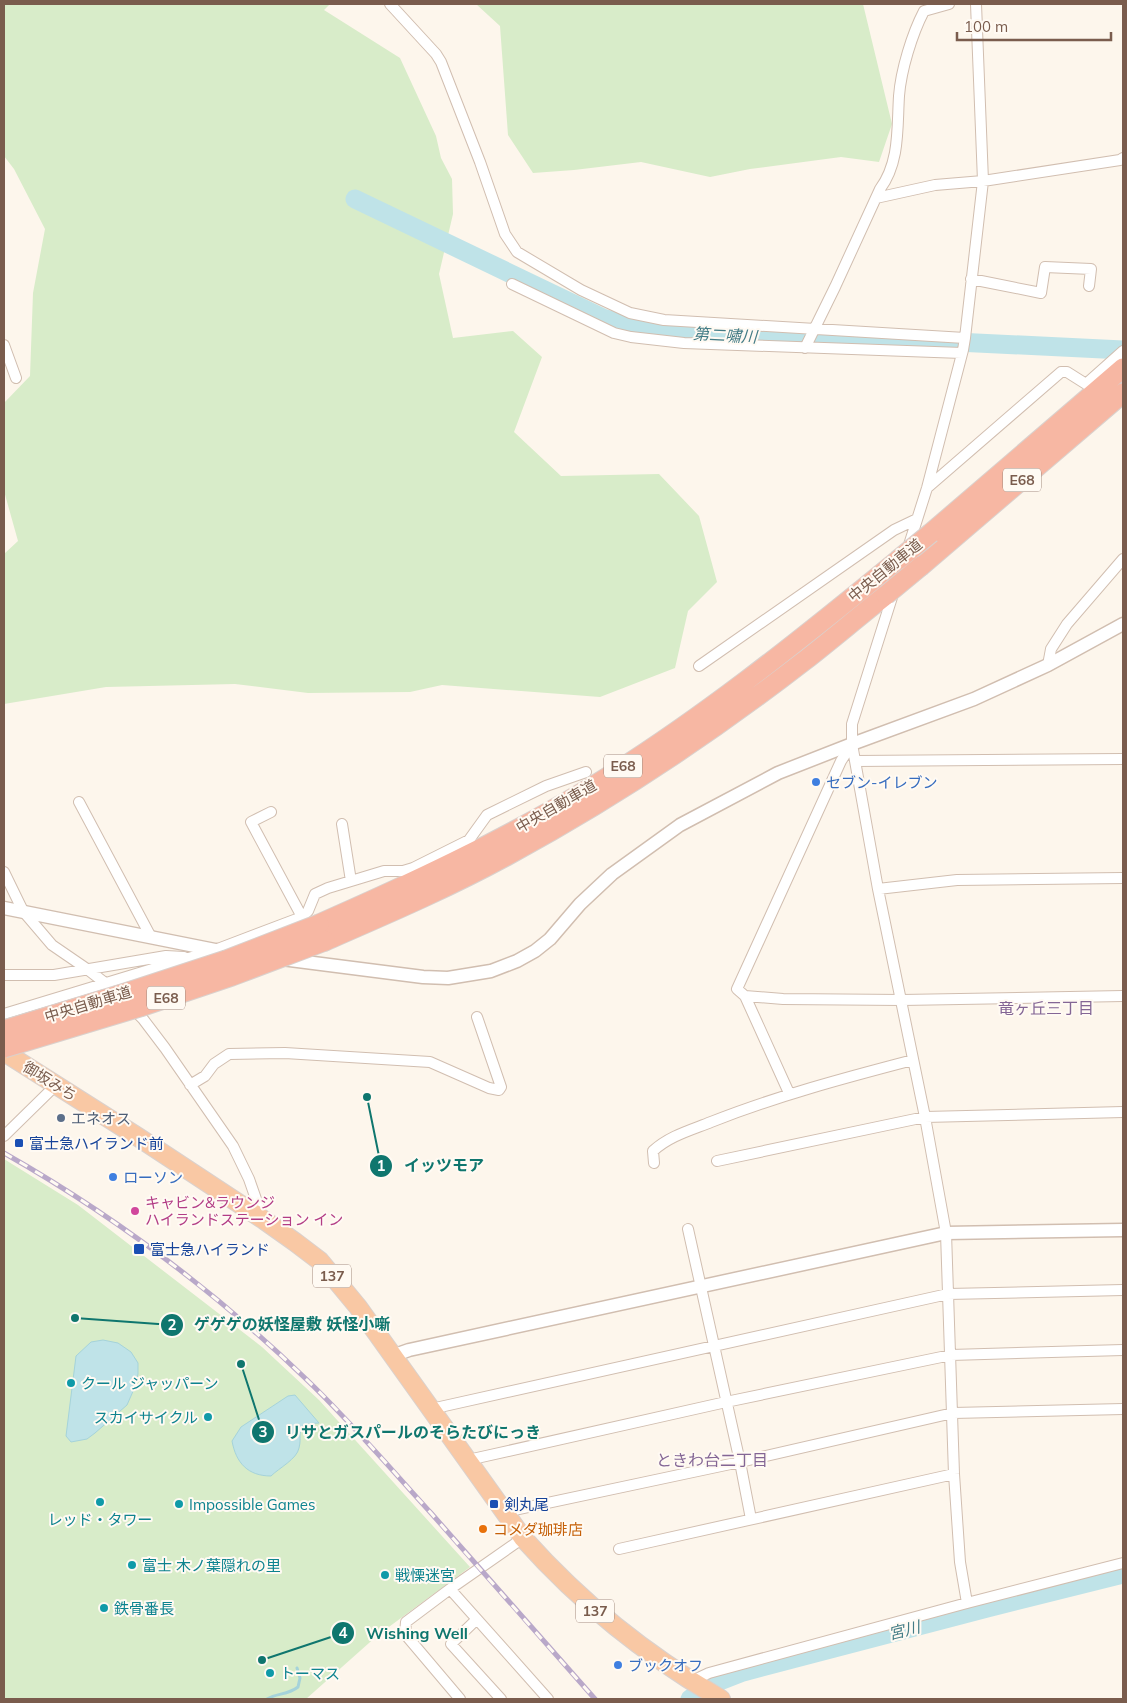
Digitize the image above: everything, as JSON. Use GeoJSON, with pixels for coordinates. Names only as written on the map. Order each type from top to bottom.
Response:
{"type":"FeatureCollection","features":[{"type":"Feature","properties":{"kind":"highway","name":"中央自動車道"},"geometry":{"type":"LineString","coordinates":[[4,1048],[140,1007],[223,979],[315,927],[447,866],[586,790],[704,711],[809,633],[931,533],[1120,371]]}},
{"type":"Feature","properties":{"kind":"highway","name":"中央自動車道"},"geometry":{"type":"LineString","coordinates":[[4,1030],[217,963],[315,927],[455,882],[508,855],[638,780],[804,662],[921,566],[1123,393]]}},
{"type":"Feature","properties":{"kind":"highway","name":"御坂みち"},"geometry":{"type":"LineString","coordinates":[[4,1052],[57,1084],[264,1220],[320,1261],[358,1307],[523,1538],[552,1570],[588,1605],[626,1637],[718,1698]]}},
{"type":"Feature","properties":{"kind":"street"},"geometry":{"type":"LineString","coordinates":[[390,4],[436,54],[441,62],[480,162],[505,234],[517,252],[567,283],[630,313],[664,320],[965,338]]}},
{"type":"Feature","properties":{"kind":"street"},"geometry":{"type":"LineString","coordinates":[[806,346],[892,168],[899,119],[901,82],[914,29],[924,11],[949,4]]}},
{"type":"Feature","properties":{"kind":"street"},"geometry":{"type":"LineString","coordinates":[[967,1603],[960,1562],[954,1474],[946,1232],[902,1000],[878,889],[852,744],[852,724],[927,488],[965,338],[983,181],[976,4]]}},
{"type":"Feature","properties":{"kind":"street"},"geometry":{"type":"LineString","coordinates":[[876,198],[935,185],[983,181],[1122,160]]}},
{"type":"Feature","properties":{"kind":"street"},"geometry":{"type":"LineString","coordinates":[[971,279],[1042,294],[1045,267],[1091,269],[1090,286]]}},
{"type":"Feature","properties":{"kind":"street"},"geometry":{"type":"LineString","coordinates":[[512,284],[614,334],[622,336],[684,343],[962,352]]}},
{"type":"Feature","properties":{"kind":"street"},"geometry":{"type":"LineString","coordinates":[[4,345],[16,378]]}},
{"type":"Feature","properties":{"kind":"street"},"geometry":{"type":"LineString","coordinates":[[927,488],[1061,372],[1067,372],[1086,384],[1123,351]]}},
{"type":"Feature","properties":{"kind":"street"},"geometry":{"type":"LineString","coordinates":[[699,666],[894,530],[917,519]]}},
{"type":"Feature","properties":{"kind":"street"},"geometry":{"type":"LineString","coordinates":[[1048,665],[1051,649],[1067,624],[1123,559]]}},
{"type":"Feature","properties":{"kind":"street"},"geometry":{"type":"LineString","coordinates":[[4,908],[215,950],[423,977],[448,978],[491,971],[517,962],[535,951],[550,939],[580,904],[612,874],[680,825],[778,773],[974,699],[1048,665],[1123,624]]}},
{"type":"Feature","properties":{"kind":"street"},"geometry":{"type":"LineString","coordinates":[[789,1093],[745,996],[737,989],[841,761],[852,744]]}},
{"type":"Feature","properties":{"kind":"street"},"geometry":{"type":"LineString","coordinates":[[855,761],[1123,759]]}},
{"type":"Feature","properties":{"kind":"street"},"geometry":{"type":"LineString","coordinates":[[315,927],[308,911],[315,894],[384,870],[414,868],[469,840],[487,815],[546,786],[586,772]]}},
{"type":"Feature","properties":{"kind":"street"},"geometry":{"type":"LineString","coordinates":[[79,802],[151,937]]}},
{"type":"Feature","properties":{"kind":"street"},"geometry":{"type":"LineString","coordinates":[[270,812],[251,822],[315,927]]}},
{"type":"Feature","properties":{"kind":"street"},"geometry":{"type":"LineString","coordinates":[[342,824],[350,881]]}},
{"type":"Feature","properties":{"kind":"street"},"geometry":{"type":"LineString","coordinates":[[4,872],[22,911],[52,945],[106,983],[143,1019],[165,1048],[233,1146],[249,1178],[264,1220]]}},
{"type":"Feature","properties":{"kind":"street"},"geometry":{"type":"LineString","coordinates":[[878,889],[957,880],[1123,878]]}},
{"type":"Feature","properties":{"kind":"street"},"geometry":{"type":"LineString","coordinates":[[4,1014],[215,950],[315,927]]}},
{"type":"Feature","properties":{"kind":"street"},"geometry":{"type":"LineString","coordinates":[[4,975],[54,975],[166,956],[192,957]]}},
{"type":"Feature","properties":{"kind":"street"},"geometry":{"type":"LineString","coordinates":[[745,996],[783,999],[902,1000],[1123,996]]}},
{"type":"Feature","properties":{"kind":"street"},"geometry":{"type":"LineString","coordinates":[[190,1085],[205,1076],[214,1064],[228,1054],[285,1053],[430,1062],[489,1088],[499,1090],[502,1087],[477,1017]]}},
{"type":"Feature","properties":{"kind":"street"},"geometry":{"type":"LineString","coordinates":[[654,1163],[653,1151],[668,1140],[751,1106],[789,1093],[913,1060]]}},
{"type":"Feature","properties":{"kind":"street"},"geometry":{"type":"LineString","coordinates":[[4,1136],[57,1084]]}},
{"type":"Feature","properties":{"kind":"street"},"geometry":{"type":"LineString","coordinates":[[717,1161],[925,1117],[1123,1112]]}},
{"type":"Feature","properties":{"kind":"street"},"geometry":{"type":"LineString","coordinates":[[688,1229],[751,1519]]}},
{"type":"Feature","properties":{"kind":"street"},"geometry":{"type":"LineString","coordinates":[[392,1356],[463,1338],[946,1232],[1123,1230]]}},
{"type":"Feature","properties":{"kind":"street"},"geometry":{"type":"LineString","coordinates":[[431,1409],[948,1294],[1123,1290]]}},
{"type":"Feature","properties":{"kind":"street"},"geometry":{"type":"LineString","coordinates":[[468,1460],[726,1402],[951,1355],[1123,1350]]}},
{"type":"Feature","properties":{"kind":"street"},"geometry":{"type":"LineString","coordinates":[[505,1512],[740,1462],[953,1413],[1123,1410]]}},
{"type":"Feature","properties":{"kind":"street"},"geometry":{"type":"LineString","coordinates":[[618,1549],[954,1474]]}},
{"type":"Feature","properties":{"kind":"street"},"geometry":{"type":"LineString","coordinates":[[460,1699],[405,1634],[406,1622],[523,1538]]}},
{"type":"Feature","properties":{"kind":"street"},"geometry":{"type":"LineString","coordinates":[[696,1684],[708,1673],[1123,1563]]}},
{"type":"Feature","properties":{"kind":"street"},"geometry":{"type":"LineString","coordinates":[[450,1589],[548,1699]]}},
{"type":"Feature","properties":{"kind":"street"},"geometry":{"type":"LineString","coordinates":[[476,1620],[451,1644],[501,1699]]}},
{"type":"Feature","properties":{"kind":"green space"},"geometry":{"type":"Polygon","coordinates":[[[4,4],[330,4],[324,10],[400,58],[436,136],[441,158],[452,179],[453,214],[439,274],[453,338],[513,331],[542,357],[514,432],[561,476],[659,474],[699,516],[717,582],[688,611],[675,668],[600,697],[442,685],[410,692],[308,693],[235,684],[106,687],[4,704],[4,554],[18,541],[4,491],[4,403],[30,376],[33,293],[45,229],[14,169],[4,156],[4,4]]]}},
{"type":"Feature","properties":{"kind":"green space"},"geometry":{"type":"Polygon","coordinates":[[[476,4],[863,4],[892,124],[879,162],[841,157],[750,169],[710,177],[641,162],[533,173],[508,135],[500,26],[476,4]]]}},
{"type":"Feature","properties":{"kind":"green space","name":"富士急ハイランド"},"geometry":{"type":"Polygon","coordinates":[[[4,1159],[78,1205],[262,1347],[319,1400],[470,1567],[378,1635],[306,1699],[4,1699],[4,1159]]]}},
{"type":"Feature","properties":{"kind":"water"},"geometry":{"type":"Polygon","coordinates":[[[103,1340],[118,1343],[131,1352],[138,1363],[138,1374],[134,1389],[127,1405],[95,1433],[87,1439],[71,1442],[66,1436],[76,1356],[91,1342],[103,1340]]]}},
{"type":"Feature","properties":{"kind":"water"},"geometry":{"type":"Polygon","coordinates":[[[295,1395],[319,1423],[304,1424],[298,1452],[271,1476],[256,1474],[250,1471],[240,1462],[232,1441],[241,1427],[288,1396],[295,1395]]]}},
{"type":"Feature","properties":{"kind":"waterway","name":"第二嘯川"},"geometry":{"type":"LineString","coordinates":[[355,199],[603,318],[648,331],[812,340],[853,337],[1123,350]]}},
{"type":"Feature","properties":{"kind":"waterway","name":"宮川"},"geometry":{"type":"LineString","coordinates":[[690,1699],[720,1681],[743,1672],[1123,1574]]}},
{"type":"Feature","properties":{"kind":"waterway"},"geometry":{"type":"LineString","coordinates":[[267,1699],[298,1687],[300,1678],[297,1668]]}},
{"type":"Feature","properties":{"kind":"railway"},"geometry":{"type":"LineString","coordinates":[[4,1153],[85,1202],[124,1229],[200,1286],[272,1347],[370,1445],[595,1699]]}},
{"type":"Feature","properties":{"kind":"place","name":"セブン-イレブン"},"geometry":{"type":"Point","coordinates":[816,782]}},
{"type":"Feature","properties":{"kind":"place","name":"イッツモア"},"geometry":{"type":"Point","coordinates":[367,1097]}},
{"type":"Feature","properties":{"kind":"place","name":"エネオス"},"geometry":{"type":"Point","coordinates":[61,1118]}},
{"type":"Feature","properties":{"kind":"place","name":"富士急ハイランド前"},"geometry":{"type":"Point","coordinates":[19,1143]}},
{"type":"Feature","properties":{"kind":"place","name":"ローソン"},"geometry":{"type":"Point","coordinates":[113,1177]}},
{"type":"Feature","properties":{"kind":"place","name":"キャビン&ラウンジ ハイランドステーション イン"},"geometry":{"type":"Point","coordinates":[135,1211]}},
{"type":"Feature","properties":{"kind":"place","name":"富士急ハイランド"},"geometry":{"type":"Point","coordinates":[139,1249]}},
{"type":"Feature","properties":{"kind":"place","name":"ゲゲゲの妖怪屋敷 妖怪小噺"},"geometry":{"type":"Point","coordinates":[75,1318]}},
{"type":"Feature","properties":{"kind":"place","name":"リサとガスパールのそらたびにっき"},"geometry":{"type":"Point","coordinates":[241,1364]}},
{"type":"Feature","properties":{"kind":"place","name":"クール ジャッパーン"},"geometry":{"type":"Point","coordinates":[71,1383]}},
{"type":"Feature","properties":{"kind":"place","name":"スカイサイクル"},"geometry":{"type":"Point","coordinates":[208,1417]}},
{"type":"Feature","properties":{"kind":"place","name":"レッド・タワー"},"geometry":{"type":"Point","coordinates":[100,1502]}},
{"type":"Feature","properties":{"kind":"place","name":"Impossible Games"},"geometry":{"type":"Point","coordinates":[179,1504]}},
{"type":"Feature","properties":{"kind":"place","name":"剣丸尾"},"geometry":{"type":"Point","coordinates":[494,1504]}},
{"type":"Feature","properties":{"kind":"place","name":"コメダ珈琲店"},"geometry":{"type":"Point","coordinates":[483,1529]}},
{"type":"Feature","properties":{"kind":"place","name":"富士 木ノ葉隠れの里"},"geometry":{"type":"Point","coordinates":[132,1565]}},
{"type":"Feature","properties":{"kind":"place","name":"戦慄迷宮"},"geometry":{"type":"Point","coordinates":[385,1575]}},
{"type":"Feature","properties":{"kind":"place","name":"鉄骨番長"},"geometry":{"type":"Point","coordinates":[104,1608]}},
{"type":"Feature","properties":{"kind":"place","name":"Wishing Well"},"geometry":{"type":"Point","coordinates":[262,1660]}},
{"type":"Feature","properties":{"kind":"place","name":"ブックオフ"},"geometry":{"type":"Point","coordinates":[618,1665]}},
{"type":"Feature","properties":{"kind":"place","name":"トーマス"},"geometry":{"type":"Point","coordinates":[270,1673]}},
{"type":"Feature","properties":{"kind":"district","name":"竜ヶ丘三丁目"},"geometry":{"type":"Point","coordinates":[1046,1008]}},
{"type":"Feature","properties":{"kind":"district","name":"ときわ台二丁目"},"geometry":{"type":"Point","coordinates":[712,1460]}}]}
